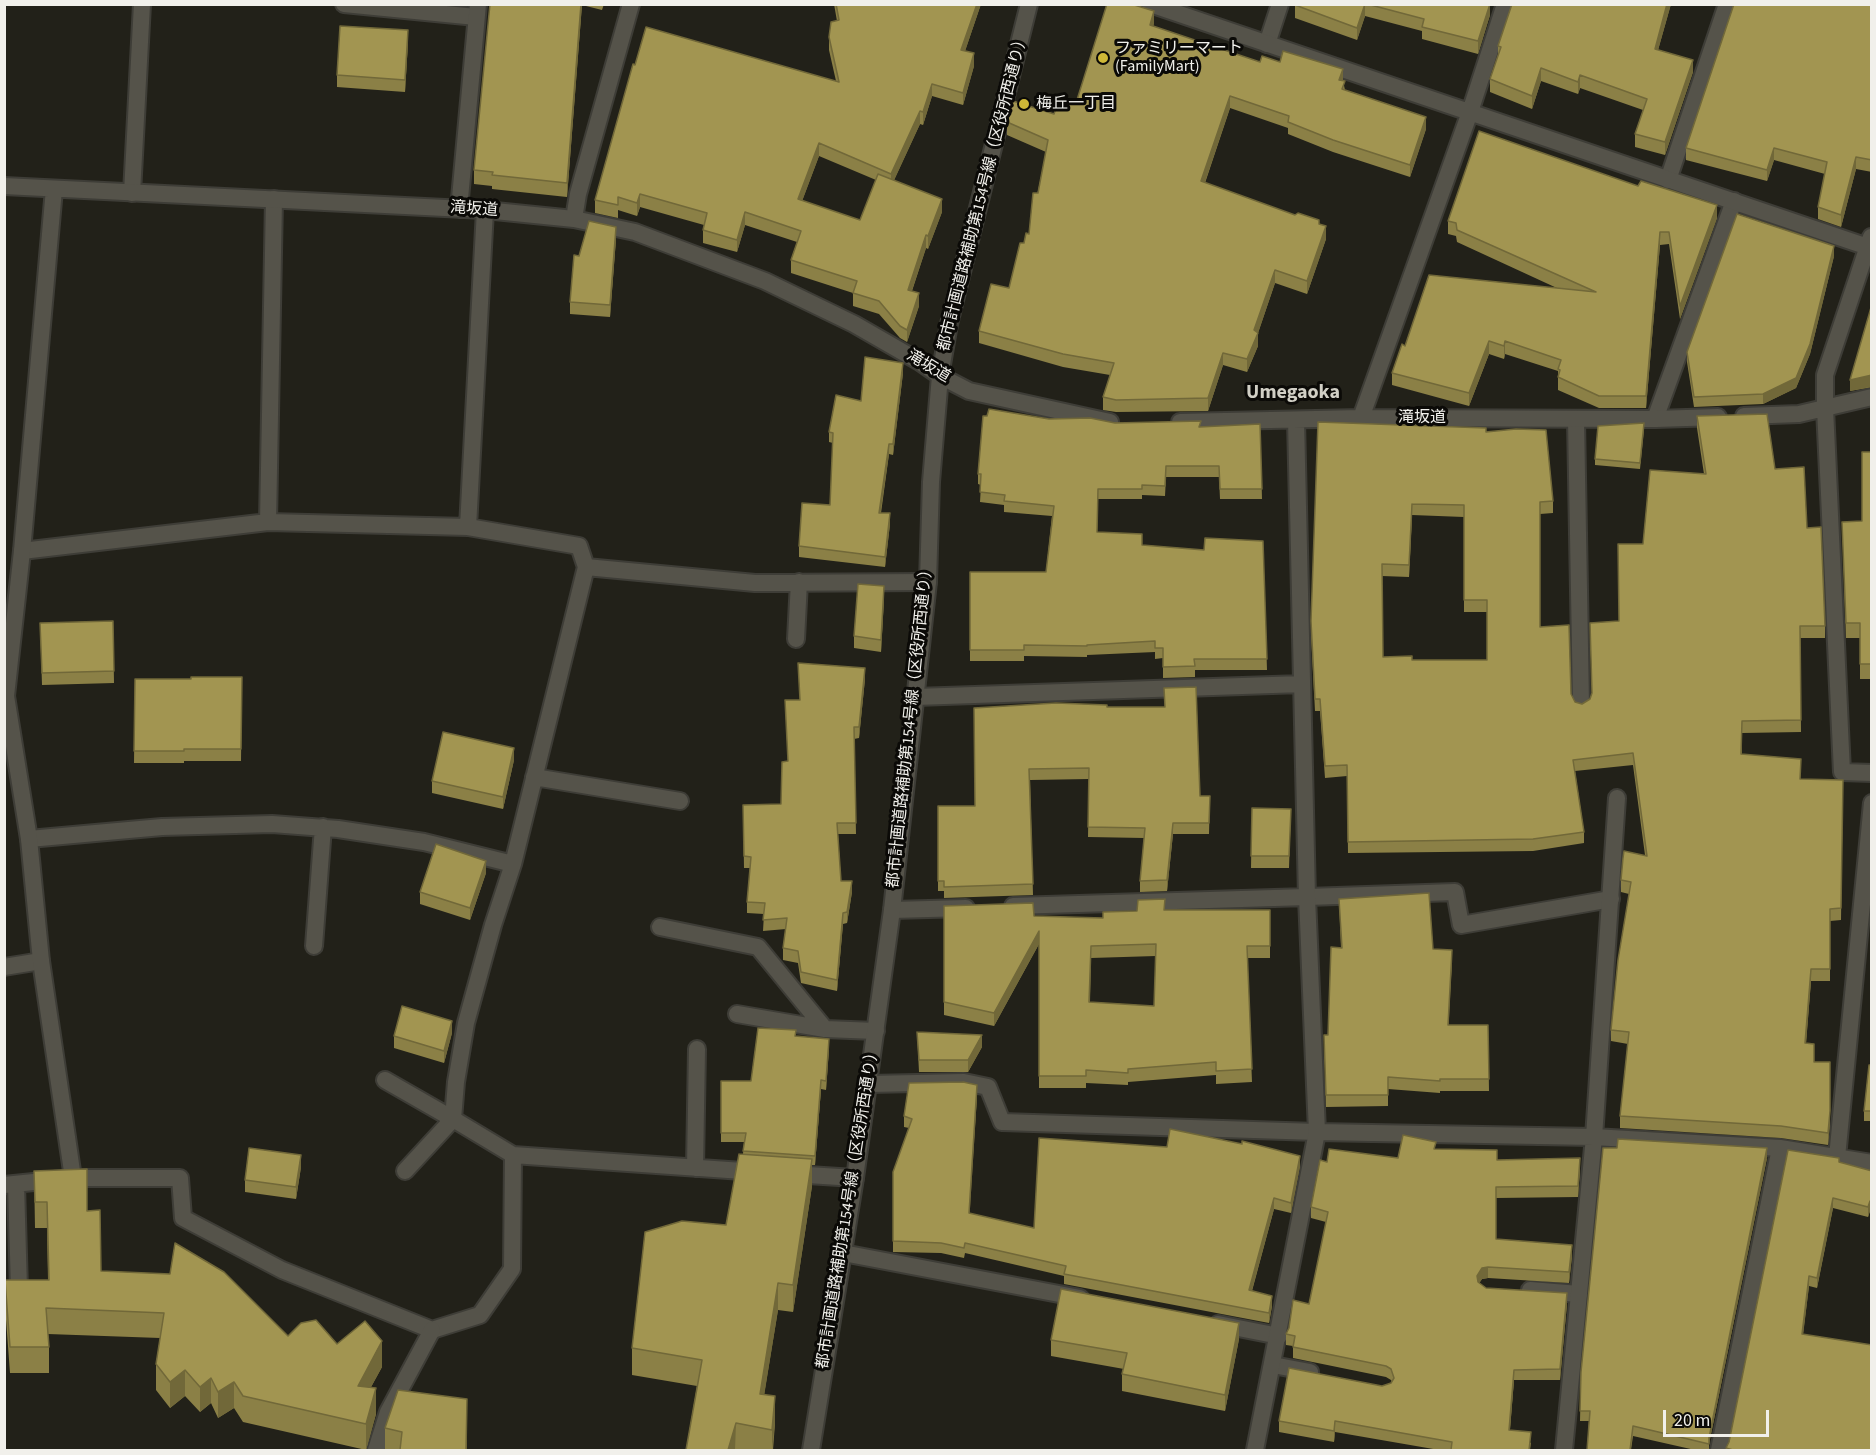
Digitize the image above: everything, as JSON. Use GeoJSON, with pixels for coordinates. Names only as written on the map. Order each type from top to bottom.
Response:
{"type":"FeatureCollection","features":[{"type":"Feature","properties":{"kind":"street"},"geometry":{"type":"LineString","coordinates":[[132,193],[142,4]]}},
{"type":"Feature","properties":{"kind":"street"},"geometry":{"type":"LineString","coordinates":[[344,4],[477,11],[459,208]]}},
{"type":"Feature","properties":{"kind":"street"},"geometry":{"type":"LineString","coordinates":[[574,219],[578,194],[631,4]]}},
{"type":"Feature","properties":{"kind":"street","name":"都市計画道路補助第154号線（区役所西通り）"},"geometry":{"type":"LineString","coordinates":[[811,1450],[855,1178],[892,910],[928,582],[932,471],[940,376],[949,324],[1029,4]]}},
{"type":"Feature","properties":{"kind":"street"},"geometry":{"type":"LineString","coordinates":[[1150,4],[1668,180],[1870,241],[1825,375],[1825,408],[1842,772],[1872,773]]}},
{"type":"Feature","properties":{"kind":"street"},"geometry":{"type":"LineString","coordinates":[[1267,44],[1280,4]]}},
{"type":"Feature","properties":{"kind":"street"},"geometry":{"type":"LineString","coordinates":[[1361,418],[1470,112],[1505,4]]}},
{"type":"Feature","properties":{"kind":"street"},"geometry":{"type":"LineString","coordinates":[[1668,180],[1727,4]]}},
{"type":"Feature","properties":{"kind":"street","name":"滝坂道"},"geometry":{"type":"LineString","coordinates":[[4,186],[459,208],[574,219],[635,232],[765,281],[854,324],[969,391],[1115,423],[1126,423]]}},
{"type":"Feature","properties":{"kind":"street"},"geometry":{"type":"LineString","coordinates":[[54,189],[22,551],[6,696],[28,839],[41,961],[73,1178]]}},
{"type":"Feature","properties":{"kind":"street"},"geometry":{"type":"LineString","coordinates":[[268,522],[274,199]]}},
{"type":"Feature","properties":{"kind":"street"},"geometry":{"type":"LineString","coordinates":[[1655,419],[1734,201]]}},
{"type":"Feature","properties":{"kind":"street"},"geometry":{"type":"LineString","coordinates":[[468,527],[485,210]]}},
{"type":"Feature","properties":{"kind":"street","name":"滝坂道"},"geometry":{"type":"LineString","coordinates":[[1160,423],[1361,418],[1655,419],[1799,414],[1872,397]]}},
{"type":"Feature","properties":{"kind":"street"},"geometry":{"type":"LineString","coordinates":[[1576,418],[1581,705]]}},
{"type":"Feature","properties":{"kind":"street"},"geometry":{"type":"LineString","coordinates":[[1255,1450],[1317,1132],[1307,897],[1296,420]]}},
{"type":"Feature","properties":{"kind":"street"},"geometry":{"type":"LineString","coordinates":[[22,551],[268,522],[468,527],[579,546],[586,567],[513,864],[493,925],[466,1023],[456,1082],[453,1119],[405,1171]]}},
{"type":"Feature","properties":{"kind":"street"},"geometry":{"type":"LineString","coordinates":[[586,567],[755,583],[928,582]]}},
{"type":"Feature","properties":{"kind":"street"},"geometry":{"type":"LineString","coordinates":[[796,639],[800,582]]}},
{"type":"Feature","properties":{"kind":"street"},"geometry":{"type":"LineString","coordinates":[[915,697],[1302,684]]}},
{"type":"Feature","properties":{"kind":"street"},"geometry":{"type":"LineString","coordinates":[[534,777],[680,801]]}},
{"type":"Feature","properties":{"kind":"street"},"geometry":{"type":"LineString","coordinates":[[1564,1450],[1594,1137],[1617,798]]}},
{"type":"Feature","properties":{"kind":"street"},"geometry":{"type":"LineString","coordinates":[[1837,1157],[1872,803]]}},
{"type":"Feature","properties":{"kind":"street"},"geometry":{"type":"LineString","coordinates":[[28,839],[162,827],[272,824],[323,827],[424,842],[513,864]]}},
{"type":"Feature","properties":{"kind":"street"},"geometry":{"type":"LineString","coordinates":[[314,946],[323,827]]}},
{"type":"Feature","properties":{"kind":"street"},"geometry":{"type":"LineString","coordinates":[[1002,907],[1455,892],[1461,925],[1611,899]]}},
{"type":"Feature","properties":{"kind":"street"},"geometry":{"type":"LineString","coordinates":[[892,910],[978,907]]}},
{"type":"Feature","properties":{"kind":"street"},"geometry":{"type":"LineString","coordinates":[[660,927],[758,946],[825,1029]]}},
{"type":"Feature","properties":{"kind":"street"},"geometry":{"type":"LineString","coordinates":[[4,968],[41,961]]}},
{"type":"Feature","properties":{"kind":"street"},"geometry":{"type":"LineString","coordinates":[[737,1014],[825,1029],[876,1031]]}},
{"type":"Feature","properties":{"kind":"street"},"geometry":{"type":"LineString","coordinates":[[695,1168],[697,1049]]}},
{"type":"Feature","properties":{"kind":"street"},"geometry":{"type":"LineString","coordinates":[[386,1080],[513,1155],[855,1178]]}},
{"type":"Feature","properties":{"kind":"street"},"geometry":{"type":"LineString","coordinates":[[869,1084],[964,1082],[988,1087],[1002,1122],[1317,1132],[1594,1137],[1780,1148],[1872,1163]]}},
{"type":"Feature","properties":{"kind":"street"},"geometry":{"type":"LineString","coordinates":[[1719,1450],[1780,1148]]}},
{"type":"Feature","properties":{"kind":"street"},"geometry":{"type":"LineString","coordinates":[[19,1290],[10,1185],[73,1178],[180,1178],[183,1218],[282,1270],[432,1330],[480,1315],[512,1269],[513,1155]]}},
{"type":"Feature","properties":{"kind":"street"},"geometry":{"type":"LineString","coordinates":[[843,1253],[1092,1300]]}},
{"type":"Feature","properties":{"kind":"street"},"geometry":{"type":"LineString","coordinates":[[1510,1289],[1579,1294]]}},
{"type":"Feature","properties":{"kind":"street"},"geometry":{"type":"LineString","coordinates":[[1197,1320],[1279,1336]]}},
{"type":"Feature","properties":{"kind":"street"},"geometry":{"type":"LineString","coordinates":[[376,1450],[388,1412],[432,1330]]}},
{"type":"Feature","properties":{"kind":"street"},"geometry":{"type":"LineString","coordinates":[[1272,1365],[1328,1376]]}},
{"type":"Feature","properties":{"kind":"building"},"geometry":{"type":"Polygon","coordinates":[[[490,4],[581,4],[567,183],[492,175],[493,172],[474,170],[490,4]]]}},
{"type":"Feature","properties":{"kind":"building"},"geometry":{"type":"Polygon","coordinates":[[[836,4],[977,4],[961,50],[974,53],[963,93],[932,84],[923,112],[920,111],[891,174],[819,143],[798,199],[860,220],[878,174],[942,199],[928,236],[926,235],[908,290],[919,293],[907,330],[900,326],[879,301],[853,293],[857,281],[791,260],[801,231],[745,212],[737,240],[703,230],[707,213],[640,194],[637,203],[618,197],[618,205],[595,200],[633,64],[635,65],[646,27],[839,82],[829,37],[831,22],[839,20],[836,4]]]}},
{"type":"Feature","properties":{"kind":"building"},"geometry":{"type":"Polygon","coordinates":[[[1107,4],[1131,4],[1154,11],[1150,25],[1260,62],[1262,56],[1280,62],[1283,51],[1343,69],[1339,80],[1345,81],[1342,89],[1426,117],[1410,165],[1333,140],[1288,122],[1289,116],[1230,96],[1201,181],[1295,215],[1298,213],[1319,220],[1319,224],[1326,226],[1307,281],[1275,270],[1254,330],[1258,333],[1247,359],[1223,353],[1208,398],[1116,400],[1103,397],[1114,363],[1063,354],[979,331],[991,284],[1009,288],[1020,243],[1024,243],[1026,233],[1029,234],[1033,193],[1038,193],[1048,140],[1007,122],[1013,101],[1054,114],[1060,97],[1076,103],[1107,4]]]}},
{"type":"Feature","properties":{"kind":"building"},"geometry":{"type":"Polygon","coordinates":[[[1295,4],[1365,4],[1357,28],[1295,4]]]}},
{"type":"Feature","properties":{"kind":"building"},"geometry":{"type":"Polygon","coordinates":[[[1367,4],[1490,4],[1478,41],[1422,27],[1424,19],[1367,4]]]}},
{"type":"Feature","properties":{"kind":"building"},"geometry":{"type":"Polygon","coordinates":[[[1512,4],[1667,4],[1655,49],[1693,60],[1665,142],[1635,134],[1647,99],[1580,75],[1578,82],[1541,68],[1532,96],[1490,79],[1512,4]]]}},
{"type":"Feature","properties":{"kind":"building"},"geometry":{"type":"Polygon","coordinates":[[[1734,4],[1872,4],[1872,160],[1856,157],[1841,215],[1818,207],[1827,162],[1774,148],[1767,170],[1686,148],[1734,4]]]}},
{"type":"Feature","properties":{"kind":"building"},"geometry":{"type":"Polygon","coordinates":[[[340,26],[408,30],[405,80],[337,75],[340,26]]]}},
{"type":"Feature","properties":{"kind":"building"},"geometry":{"type":"Polygon","coordinates":[[[1479,131],[1638,186],[1641,181],[1717,205],[1680,306],[1669,232],[1660,232],[1646,396],[1599,396],[1558,377],[1561,360],[1505,341],[1504,346],[1489,341],[1469,393],[1392,373],[1402,344],[1405,346],[1429,275],[1596,292],[1457,230],[1456,223],[1448,221],[1479,131]]]}},
{"type":"Feature","properties":{"kind":"building"},"geometry":{"type":"Polygon","coordinates":[[[1737,214],[1834,246],[1810,344],[1796,378],[1763,394],[1694,397],[1687,352],[1737,214]]]}},
{"type":"Feature","properties":{"kind":"building"},"geometry":{"type":"Polygon","coordinates":[[[589,221],[616,227],[610,305],[570,302],[574,255],[579,256],[589,221]]]}},
{"type":"Feature","properties":{"kind":"building"},"geometry":{"type":"Polygon","coordinates":[[[1872,304],[1872,375],[1850,380],[1872,304]]]}},
{"type":"Feature","properties":{"kind":"building"},"geometry":{"type":"Polygon","coordinates":[[[865,357],[903,363],[893,444],[889,444],[879,513],[890,513],[885,557],[799,546],[802,503],[830,505],[833,433],[829,432],[836,395],[861,401],[865,357]]]}},
{"type":"Feature","properties":{"kind":"building"},"geometry":{"type":"Polygon","coordinates":[[[989,409],[1049,419],[1090,418],[1115,423],[1201,421],[1199,427],[1260,424],[1262,489],[1220,489],[1219,466],[1166,466],[1165,486],[1142,485],[1142,489],[1098,489],[1097,532],[1142,534],[1142,545],[1204,550],[1205,538],[1263,541],[1267,659],[1194,659],[1195,666],[1163,667],[1163,648],[1155,648],[1155,641],[1087,646],[1024,645],[1024,650],[970,650],[970,572],[1046,572],[1054,506],[1004,501],[1005,495],[980,492],[981,474],[978,474],[983,416],[987,416],[989,409]]]}},
{"type":"Feature","properties":{"kind":"building"},"geometry":{"type":"Polygon","coordinates":[[[1767,414],[1775,469],[1804,467],[1807,528],[1821,527],[1825,626],[1800,626],[1801,720],[1742,721],[1741,754],[1801,759],[1800,779],[1843,780],[1841,908],[1830,909],[1830,969],[1811,969],[1805,1043],[1814,1044],[1814,1062],[1830,1062],[1828,1133],[1781,1126],[1620,1116],[1629,1032],[1611,1030],[1618,960],[1631,882],[1621,880],[1623,858],[1624,851],[1647,856],[1633,753],[1573,760],[1584,832],[1533,839],[1348,842],[1347,765],[1325,766],[1320,699],[1315,699],[1311,621],[1318,422],[1486,428],[1486,432],[1516,429],[1546,430],[1553,501],[1540,502],[1540,627],[1569,625],[1571,694],[1575,702],[1582,704],[1590,699],[1592,693],[1590,623],[1619,621],[1618,544],[1643,544],[1650,470],[1706,474],[1697,416],[1767,414]],[[1412,504],[1409,565],[1382,564],[1383,657],[1412,656],[1412,660],[1487,660],[1487,600],[1464,600],[1464,505],[1412,504]]]}},
{"type":"Feature","properties":{"kind":"building"},"geometry":{"type":"Polygon","coordinates":[[[1644,423],[1640,463],[1595,459],[1598,426],[1644,423]]]}},
{"type":"Feature","properties":{"kind":"building"},"geometry":{"type":"Polygon","coordinates":[[[1862,452],[1872,452],[1872,716],[1871,664],[1860,664],[1860,623],[1846,623],[1842,522],[1862,521],[1862,452]]]}},
{"type":"Feature","properties":{"kind":"building"},"geometry":{"type":"Polygon","coordinates":[[[858,584],[884,586],[881,640],[854,636],[858,584]]]}},
{"type":"Feature","properties":{"kind":"building"},"geometry":{"type":"Polygon","coordinates":[[[113,621],[114,671],[42,673],[40,623],[113,621]]]}},
{"type":"Feature","properties":{"kind":"building"},"geometry":{"type":"Polygon","coordinates":[[[798,663],[865,668],[859,727],[854,727],[856,823],[837,823],[841,881],[852,881],[847,912],[843,913],[837,980],[801,972],[798,951],[783,948],[787,918],[763,920],[765,903],[747,902],[751,857],[744,856],[743,805],[781,804],[782,762],[788,761],[785,700],[800,700],[798,663]]]}},
{"type":"Feature","properties":{"kind":"building"},"geometry":{"type":"Polygon","coordinates":[[[191,677],[242,677],[241,749],[134,751],[135,679],[191,679],[191,677]]]}},
{"type":"Feature","properties":{"kind":"building"},"geometry":{"type":"Polygon","coordinates":[[[1196,687],[1200,796],[1210,796],[1209,823],[1173,823],[1167,880],[1140,881],[1145,828],[1088,827],[1089,768],[1029,769],[1033,884],[944,887],[944,881],[938,881],[938,806],[975,806],[974,708],[1056,703],[1107,705],[1107,707],[1165,707],[1164,688],[1196,687]]]}},
{"type":"Feature","properties":{"kind":"building"},"geometry":{"type":"Polygon","coordinates":[[[443,732],[514,748],[503,797],[432,781],[443,732]]]}},
{"type":"Feature","properties":{"kind":"building"},"geometry":{"type":"Polygon","coordinates":[[[1252,808],[1291,809],[1289,856],[1251,856],[1252,808]]]}},
{"type":"Feature","properties":{"kind":"building"},"geometry":{"type":"Polygon","coordinates":[[[436,844],[486,861],[470,908],[420,892],[436,844]]]}},
{"type":"Feature","properties":{"kind":"building"},"geometry":{"type":"Polygon","coordinates":[[[1429,893],[1433,949],[1452,950],[1448,1025],[1488,1025],[1489,1079],[1440,1079],[1440,1081],[1388,1077],[1388,1095],[1326,1095],[1324,1035],[1328,1035],[1331,947],[1342,948],[1339,899],[1429,893]]]}},
{"type":"Feature","properties":{"kind":"building"},"geometry":{"type":"Polygon","coordinates":[[[1165,899],[1164,910],[1270,910],[1270,946],[1247,946],[1252,1069],[1216,1071],[1216,1062],[1128,1069],[1128,1073],[1086,1070],[1086,1076],[1039,1076],[1039,931],[994,1013],[944,1002],[944,906],[1033,903],[1034,916],[1103,918],[1103,912],[1137,911],[1138,900],[1165,899]],[[1156,944],[1091,946],[1089,1002],[1154,1006],[1156,944]]]}},
{"type":"Feature","properties":{"kind":"building"},"geometry":{"type":"Polygon","coordinates":[[[402,1006],[452,1021],[444,1051],[394,1036],[402,1006]]]}},
{"type":"Feature","properties":{"kind":"building"},"geometry":{"type":"Polygon","coordinates":[[[758,1028],[796,1030],[795,1036],[829,1039],[826,1081],[821,1080],[815,1156],[743,1151],[746,1133],[721,1133],[721,1081],[751,1081],[758,1028]]]}},
{"type":"Feature","properties":{"kind":"building"},"geometry":{"type":"Polygon","coordinates":[[[917,1032],[982,1035],[968,1060],[919,1060],[917,1032]]]}},
{"type":"Feature","properties":{"kind":"building"},"geometry":{"type":"Polygon","coordinates":[[[1869,1065],[1872,1065],[1872,1111],[1864,1111],[1869,1065]]]}},
{"type":"Feature","properties":{"kind":"building"},"geometry":{"type":"Polygon","coordinates":[[[963,1082],[977,1085],[969,1213],[1034,1228],[1039,1138],[1167,1147],[1170,1129],[1242,1144],[1242,1141],[1300,1156],[1291,1203],[1274,1198],[1249,1290],[1272,1296],[1269,1313],[1064,1274],[1066,1266],[965,1243],[964,1248],[941,1243],[893,1241],[893,1172],[912,1119],[904,1116],[909,1083],[963,1082]]]}},
{"type":"Feature","properties":{"kind":"building"},"geometry":{"type":"Polygon","coordinates":[[[1403,1135],[1436,1142],[1434,1149],[1497,1150],[1497,1160],[1580,1158],[1578,1186],[1496,1187],[1496,1239],[1572,1245],[1569,1272],[1488,1267],[1482,1268],[1477,1276],[1478,1282],[1486,1288],[1567,1293],[1560,1369],[1514,1370],[1509,1430],[1531,1432],[1529,1450],[1451,1450],[1452,1442],[1335,1421],[1334,1431],[1279,1421],[1289,1368],[1382,1386],[1391,1383],[1394,1378],[1391,1369],[1386,1366],[1293,1347],[1295,1336],[1286,1334],[1293,1300],[1309,1304],[1328,1212],[1311,1207],[1320,1160],[1327,1162],[1329,1149],[1398,1158],[1403,1135]]]}},
{"type":"Feature","properties":{"kind":"building"},"geometry":{"type":"Polygon","coordinates":[[[1618,1139],[1767,1148],[1709,1444],[1633,1426],[1630,1450],[1587,1450],[1590,1411],[1580,1411],[1581,1372],[1603,1148],[1617,1148],[1618,1139]]]}},
{"type":"Feature","properties":{"kind":"building"},"geometry":{"type":"Polygon","coordinates":[[[249,1148],[301,1155],[296,1187],[245,1180],[249,1148]]]}},
{"type":"Feature","properties":{"kind":"building"},"geometry":{"type":"Polygon","coordinates":[[[1788,1150],[1839,1158],[1839,1162],[1872,1171],[1872,1201],[1868,1207],[1833,1198],[1817,1278],[1809,1276],[1802,1334],[1872,1345],[1872,1450],[1733,1450],[1726,1448],[1788,1150]]]}},
{"type":"Feature","properties":{"kind":"building"},"geometry":{"type":"Polygon","coordinates":[[[739,1154],[812,1159],[793,1285],[778,1283],[760,1394],[775,1396],[772,1430],[736,1423],[728,1450],[686,1450],[702,1360],[632,1348],[645,1232],[682,1221],[726,1225],[739,1154]]]}},
{"type":"Feature","properties":{"kind":"building"},"geometry":{"type":"Polygon","coordinates":[[[87,1169],[87,1211],[100,1210],[101,1271],[170,1274],[175,1243],[224,1272],[288,1336],[301,1323],[316,1320],[337,1344],[365,1321],[382,1341],[358,1386],[376,1388],[366,1424],[243,1396],[234,1382],[218,1392],[211,1378],[200,1387],[185,1370],[170,1382],[156,1364],[164,1313],[46,1308],[49,1347],[10,1347],[5,1280],[49,1280],[47,1202],[35,1202],[34,1171],[87,1169]]]}},
{"type":"Feature","properties":{"kind":"building"},"geometry":{"type":"Polygon","coordinates":[[[1061,1289],[1239,1323],[1225,1395],[1122,1374],[1127,1353],[1051,1340],[1061,1289]]]}},
{"type":"Feature","properties":{"kind":"building"},"geometry":{"type":"Polygon","coordinates":[[[398,1390],[467,1399],[466,1450],[400,1450],[402,1432],[385,1428],[398,1390]]]}},
{"type":"Feature","properties":{"kind":"place","name":"ファミリーマート (FamilyMart)"},"geometry":{"type":"Point","coordinates":[1103,58]}},
{"type":"Feature","properties":{"kind":"place","name":"梅丘一丁目"},"geometry":{"type":"Point","coordinates":[1024,104]}},
{"type":"Feature","properties":{"kind":"district","name":"Umegaoka"},"geometry":{"type":"Point","coordinates":[1293,394]}}]}
